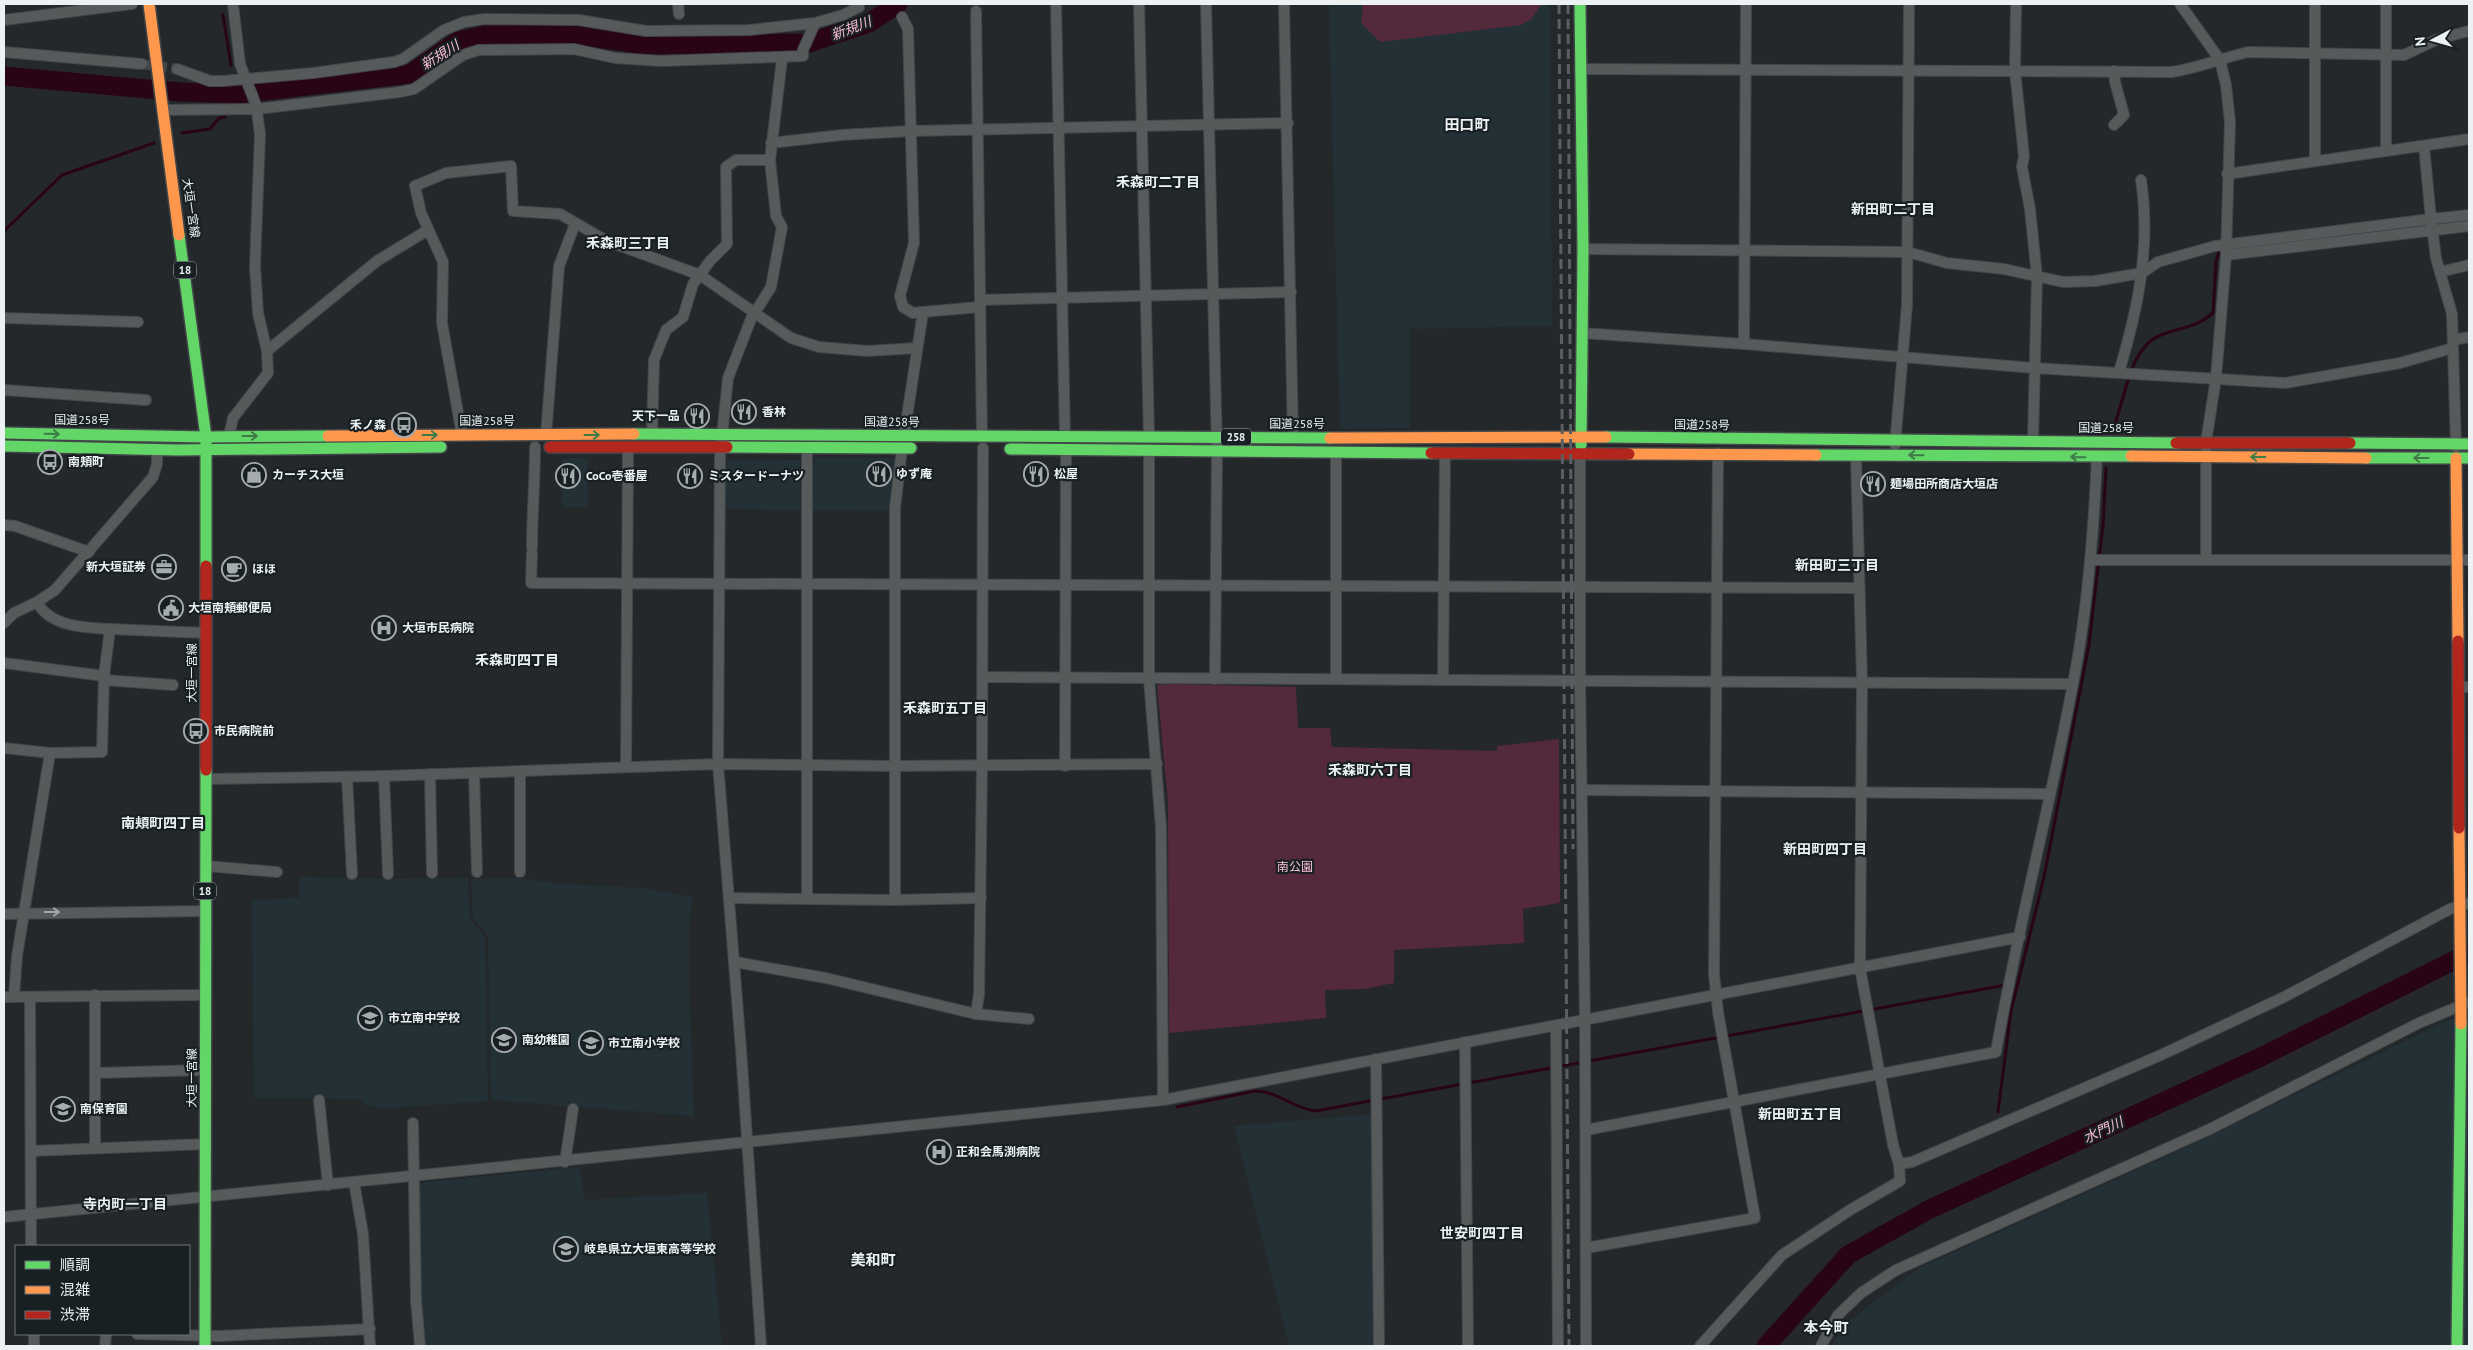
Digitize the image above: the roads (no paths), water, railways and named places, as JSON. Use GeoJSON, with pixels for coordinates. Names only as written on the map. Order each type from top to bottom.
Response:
{"type":"FeatureCollection","features":[{"type":"Feature","properties":{"kind":"main road","name":"大垣一宮線"},"geometry":{"type":"LineString","coordinates":[[149,4],[206,437],[205,1341]]}},
{"type":"Feature","properties":{"kind":"main road"},"geometry":{"type":"LineString","coordinates":[[1580,4],[1583,249],[1583,437],[1580,454]]}},
{"type":"Feature","properties":{"kind":"main road","name":"国道258号"},"geometry":{"type":"LineString","coordinates":[[4,433],[206,437],[722,433],[904,436],[987,446],[1149,452],[1217,450],[1580,454],[1718,453],[2469,458]]}},
{"type":"Feature","properties":{"kind":"main road","name":"国道258号"},"geometry":{"type":"LineString","coordinates":[[987,446],[1065,437],[1149,436],[1444,439],[1583,437],[2469,444]]}},
{"type":"Feature","properties":{"kind":"main road"},"geometry":{"type":"LineString","coordinates":[[4,446],[157,450],[482,447]]}},
{"type":"Feature","properties":{"kind":"main road","name":"国道258号"},"geometry":{"type":"LineString","coordinates":[[530,447],[920,448]]}},
{"type":"Feature","properties":{"kind":"main road"},"geometry":{"type":"LineString","coordinates":[[2456,458],[2456,561],[2464,687],[2464,1001],[2457,1346]]}},
{"type":"Feature","properties":{"kind":"street"},"geometry":{"type":"LineString","coordinates":[[4,20],[132,4]]}},
{"type":"Feature","properties":{"kind":"street"},"geometry":{"type":"LineString","coordinates":[[229,436],[232,418],[268,373],[267,351],[258,312],[255,266],[260,154],[256,107],[240,64],[233,4]]}},
{"type":"Feature","properties":{"kind":"street"},"geometry":{"type":"LineString","coordinates":[[1056,4],[1064,298],[1065,437]]}},
{"type":"Feature","properties":{"kind":"street"},"geometry":{"type":"LineString","coordinates":[[1139,4],[1149,436]]}},
{"type":"Feature","properties":{"kind":"street"},"geometry":{"type":"LineString","coordinates":[[1206,4],[1217,450],[1216,679]]}},
{"type":"Feature","properties":{"kind":"street"},"geometry":{"type":"LineString","coordinates":[[1284,4],[1288,123],[1292,437]]}},
{"type":"Feature","properties":{"kind":"street"},"geometry":{"type":"LineString","coordinates":[[1744,344],[1746,4]]}},
{"type":"Feature","properties":{"kind":"street"},"geometry":{"type":"LineString","coordinates":[[1895,454],[1903,358],[1908,252],[1909,4]]}},
{"type":"Feature","properties":{"kind":"street"},"geometry":{"type":"LineString","coordinates":[[2016,4],[2015,71],[2024,156],[2022,167],[2031,219],[2037,277],[2032,441]]}},
{"type":"Feature","properties":{"kind":"street"},"geometry":{"type":"LineString","coordinates":[[2180,4],[2220,60],[2226,85],[2230,122],[2226,250],[2216,378],[2206,442],[2206,560]]}},
{"type":"Feature","properties":{"kind":"street"},"geometry":{"type":"LineString","coordinates":[[2315,4],[2316,160]]}},
{"type":"Feature","properties":{"kind":"street"},"geometry":{"type":"LineString","coordinates":[[2386,4],[2386,151]]}},
{"type":"Feature","properties":{"kind":"street"},"geometry":{"type":"LineString","coordinates":[[177,69],[210,80],[247,81],[394,62],[403,59],[444,30],[464,22],[484,19],[579,20],[655,31],[749,30],[815,24],[843,15],[862,5]]}},
{"type":"Feature","properties":{"kind":"street"},"geometry":{"type":"LineString","coordinates":[[976,11],[980,303],[987,446],[983,584],[979,994],[976,1014]]}},
{"type":"Feature","properties":{"kind":"street"},"geometry":{"type":"LineString","coordinates":[[902,17],[908,29],[914,243],[900,296],[903,307],[913,313],[980,303],[1064,298],[1291,292]]}},
{"type":"Feature","properties":{"kind":"street"},"geometry":{"type":"LineString","coordinates":[[163,107],[256,107],[414,88],[463,54],[479,50],[574,49],[615,58],[661,61],[803,56],[803,50],[815,24]]}},
{"type":"Feature","properties":{"kind":"street"},"geometry":{"type":"LineString","coordinates":[[1580,69],[2172,72],[2196,69],[2248,52],[2404,54],[2438,39],[2469,31]]}},
{"type":"Feature","properties":{"kind":"street"},"geometry":{"type":"LineString","coordinates":[[4,52],[142,64]]}},
{"type":"Feature","properties":{"kind":"street"},"geometry":{"type":"LineString","coordinates":[[760,1346],[735,962],[718,764],[720,448],[725,393],[731,364],[755,312],[771,287],[782,227],[776,216],[770,160],[782,58]]}},
{"type":"Feature","properties":{"kind":"street"},"geometry":{"type":"LineString","coordinates":[[2114,71],[2124,116],[2114,125]]}},
{"type":"Feature","properties":{"kind":"street"},"geometry":{"type":"LineString","coordinates":[[771,143],[841,135],[911,131],[1288,123]]}},
{"type":"Feature","properties":{"kind":"street"},"geometry":{"type":"LineString","coordinates":[[2227,174],[2469,139]]}},
{"type":"Feature","properties":{"kind":"street"},"geometry":{"type":"LineString","coordinates":[[2424,146],[2432,230],[2440,272],[2449,299],[2453,344],[2456,458]]}},
{"type":"Feature","properties":{"kind":"street"},"geometry":{"type":"LineString","coordinates":[[652,434],[654,360],[666,330],[683,317],[694,284],[727,244],[726,167],[736,160],[770,160]]}},
{"type":"Feature","properties":{"kind":"street"},"geometry":{"type":"LineString","coordinates":[[462,435],[442,323],[443,262],[421,213],[415,186],[446,172],[511,166],[513,211],[560,214],[606,241],[700,275],[791,338],[820,347],[867,351],[917,348]]}},
{"type":"Feature","properties":{"kind":"street"},"geometry":{"type":"LineString","coordinates":[[2119,372],[2132,328],[2142,273],[2146,238],[2142,180]]}},
{"type":"Feature","properties":{"kind":"street"},"geometry":{"type":"LineString","coordinates":[[2226,250],[2469,215]]}},
{"type":"Feature","properties":{"kind":"street"},"geometry":{"type":"LineString","coordinates":[[546,435],[546,405],[559,266],[575,224]]}},
{"type":"Feature","properties":{"kind":"street"},"geometry":{"type":"LineString","coordinates":[[1583,249],[1908,252],[1947,263],[2004,269],[2037,277],[2071,282],[2095,281],[2142,273],[2158,262],[2181,254],[2469,226]]}},
{"type":"Feature","properties":{"kind":"street"},"geometry":{"type":"LineString","coordinates":[[267,351],[377,261],[428,230]]}},
{"type":"Feature","properties":{"kind":"street"},"geometry":{"type":"LineString","coordinates":[[2440,272],[2469,265]]}},
{"type":"Feature","properties":{"kind":"street"},"geometry":{"type":"LineString","coordinates":[[904,436],[923,312]]}},
{"type":"Feature","properties":{"kind":"street"},"geometry":{"type":"LineString","coordinates":[[4,318],[138,322]]}},
{"type":"Feature","properties":{"kind":"street"},"geometry":{"type":"LineString","coordinates":[[1582,333],[1744,344],[2034,368],[2285,383],[2400,363],[2469,337]]}},
{"type":"Feature","properties":{"kind":"street"},"geometry":{"type":"LineString","coordinates":[[4,390],[146,400]]}},
{"type":"Feature","properties":{"kind":"street"},"geometry":{"type":"LineString","coordinates":[[530,447],[535,497],[532,504],[531,582],[1859,588]]}},
{"type":"Feature","properties":{"kind":"street"},"geometry":{"type":"LineString","coordinates":[[626,767],[628,448]]}},
{"type":"Feature","properties":{"kind":"street"},"geometry":{"type":"LineString","coordinates":[[894,900],[895,508],[902,448]]}},
{"type":"Feature","properties":{"kind":"street"},"geometry":{"type":"LineString","coordinates":[[807,449],[807,898]]}},
{"type":"Feature","properties":{"kind":"street"},"geometry":{"type":"LineString","coordinates":[[4,623],[14,613],[37,602],[54,590],[89,552],[153,477],[157,464],[157,450]]}},
{"type":"Feature","properties":{"kind":"street"},"geometry":{"type":"LineString","coordinates":[[1066,450],[1066,766]]}},
{"type":"Feature","properties":{"kind":"street"},"geometry":{"type":"LineString","coordinates":[[1149,452],[1149,679],[1150,713],[1157,764],[1163,901],[1163,1100]]}},
{"type":"Feature","properties":{"kind":"street"},"geometry":{"type":"LineString","coordinates":[[1336,452],[1336,679]]}},
{"type":"Feature","properties":{"kind":"street"},"geometry":{"type":"LineString","coordinates":[[1443,680],[1445,453]]}},
{"type":"Feature","properties":{"kind":"street"},"geometry":{"type":"LineString","coordinates":[[1586,1248],[1755,1218],[1715,995],[1718,453]]}},
{"type":"Feature","properties":{"kind":"street"},"geometry":{"type":"LineString","coordinates":[[1580,454],[1580,681],[1586,1130],[1586,1346]]}},
{"type":"Feature","properties":{"kind":"street"},"geometry":{"type":"LineString","coordinates":[[1700,1346],[1782,1255],[1850,1210],[1900,1181],[1899,1164],[1893,1145],[1860,968],[1862,682],[1856,455]]}},
{"type":"Feature","properties":{"kind":"street"},"geometry":{"type":"LineString","coordinates":[[1586,1130],[1996,1052],[2005,1000],[2020,937],[2072,684],[2095,520],[2097,457]]}},
{"type":"Feature","properties":{"kind":"street"},"geometry":{"type":"LineString","coordinates":[[4,526],[15,526],[89,552]]}},
{"type":"Feature","properties":{"kind":"street"},"geometry":{"type":"LineString","coordinates":[[2090,560],[2469,560]]}},
{"type":"Feature","properties":{"kind":"street"},"geometry":{"type":"LineString","coordinates":[[37,602],[52,619],[88,628],[206,633]]}},
{"type":"Feature","properties":{"kind":"street"},"geometry":{"type":"LineString","coordinates":[[4,748],[50,752],[102,752],[104,678],[110,628]]}},
{"type":"Feature","properties":{"kind":"street"},"geometry":{"type":"LineString","coordinates":[[4,663],[104,678],[173,685]]}},
{"type":"Feature","properties":{"kind":"street"},"geometry":{"type":"LineString","coordinates":[[983,677],[2072,684]]}},
{"type":"Feature","properties":{"kind":"street"},"geometry":{"type":"LineString","coordinates":[[50,752],[9,997],[205,995]]}},
{"type":"Feature","properties":{"kind":"street"},"geometry":{"type":"LineString","coordinates":[[206,778],[384,776],[718,764],[1066,766],[1157,764]]}},
{"type":"Feature","properties":{"kind":"street"},"geometry":{"type":"LineString","coordinates":[[520,772],[520,872]]}},
{"type":"Feature","properties":{"kind":"street"},"geometry":{"type":"LineString","coordinates":[[474,773],[477,872]]}},
{"type":"Feature","properties":{"kind":"street"},"geometry":{"type":"LineString","coordinates":[[430,774],[432,873]]}},
{"type":"Feature","properties":{"kind":"street"},"geometry":{"type":"LineString","coordinates":[[384,776],[388,874]]}},
{"type":"Feature","properties":{"kind":"street"},"geometry":{"type":"LineString","coordinates":[[347,777],[352,874]]}},
{"type":"Feature","properties":{"kind":"street"},"geometry":{"type":"LineString","coordinates":[[1582,790],[2050,794]]}},
{"type":"Feature","properties":{"kind":"street"},"geometry":{"type":"LineString","coordinates":[[206,866],[277,872]]}},
{"type":"Feature","properties":{"kind":"street"},"geometry":{"type":"LineString","coordinates":[[730,898],[894,900],[980,898]]}},
{"type":"Feature","properties":{"kind":"street"},"geometry":{"type":"LineString","coordinates":[[1899,1164],[1912,1162],[2161,1055],[2463,907]]}},
{"type":"Feature","properties":{"kind":"street"},"geometry":{"type":"LineString","coordinates":[[4,914],[24,912],[205,911]]}},
{"type":"Feature","properties":{"kind":"street"},"geometry":{"type":"LineString","coordinates":[[4,1217],[564,1162],[1163,1100],[2020,937]]}},
{"type":"Feature","properties":{"kind":"street"},"geometry":{"type":"LineString","coordinates":[[735,962],[826,978],[976,1014],[1029,1020]]}},
{"type":"Feature","properties":{"kind":"street"},"geometry":{"type":"LineString","coordinates":[[95,995],[95,1148]]}},
{"type":"Feature","properties":{"kind":"street"},"geometry":{"type":"LineString","coordinates":[[30,997],[31,1245]]}},
{"type":"Feature","properties":{"kind":"street"},"geometry":{"type":"LineString","coordinates":[[1821,1346],[1838,1315],[1861,1293],[1896,1270],[2210,1129],[2464,1001]]}},
{"type":"Feature","properties":{"kind":"street"},"geometry":{"type":"LineString","coordinates":[[1556,1026],[1558,1346]]}},
{"type":"Feature","properties":{"kind":"street"},"geometry":{"type":"LineString","coordinates":[[1465,1042],[1468,1346]]}},
{"type":"Feature","properties":{"kind":"street"},"geometry":{"type":"LineString","coordinates":[[1376,1060],[1380,1346]]}},
{"type":"Feature","properties":{"kind":"street"},"geometry":{"type":"LineString","coordinates":[[96,1073],[206,1070]]}},
{"type":"Feature","properties":{"kind":"street"},"geometry":{"type":"LineString","coordinates":[[319,1100],[328,1185]]}},
{"type":"Feature","properties":{"kind":"street"},"geometry":{"type":"LineString","coordinates":[[564,1162],[572,1109]]}},
{"type":"Feature","properties":{"kind":"street"},"geometry":{"type":"LineString","coordinates":[[412,1123],[416,1300],[420,1346]]}},
{"type":"Feature","properties":{"kind":"street"},"geometry":{"type":"LineString","coordinates":[[32,1151],[206,1144]]}},
{"type":"Feature","properties":{"kind":"street"},"geometry":{"type":"LineString","coordinates":[[354,1182],[363,1234],[370,1346]]}},
{"type":"Feature","properties":{"kind":"street"},"geometry":{"type":"LineString","coordinates":[[147,1335],[205,1341],[370,1329]]}},
{"type":"Feature","properties":{"kind":"waterway","name":"新規川"},"geometry":{"type":"LineString","coordinates":[[4,76],[181,92],[239,94],[410,74],[458,41],[489,34],[575,35],[647,45],[809,43],[869,23],[898,4]]}},
{"type":"Feature","properties":{"kind":"waterway"},"geometry":{"type":"LineString","coordinates":[[223,15],[231,65]]}},
{"type":"Feature","properties":{"kind":"waterway"},"geometry":{"type":"LineString","coordinates":[[182,133],[210,129],[219,118],[225,117]]}},
{"type":"Feature","properties":{"kind":"waterway"},"geometry":{"type":"LineString","coordinates":[[4,231],[62,175],[154,143]]}},
{"type":"Feature","properties":{"kind":"waterway"},"geometry":{"type":"LineString","coordinates":[[2373,231],[2469,221]]}},
{"type":"Feature","properties":{"kind":"waterway"},"geometry":{"type":"LineString","coordinates":[[2131,371],[2139,354],[2148,343],[2158,336],[2201,321],[2213,313],[2216,261],[2219,252],[2223,251]]}},
{"type":"Feature","properties":{"kind":"waterway"},"geometry":{"type":"LineString","coordinates":[[2113,431],[2129,377]]}},
{"type":"Feature","properties":{"kind":"waterway"},"geometry":{"type":"LineString","coordinates":[[1998,1112],[2011,1011],[2044,877],[2089,645],[2103,525],[2106,468]]}},
{"type":"Feature","properties":{"kind":"waterway","name":"水門川"},"geometry":{"type":"LineString","coordinates":[[1766,1346],[1848,1255],[1928,1210],[2263,1056],[2469,953]]}},
{"type":"Feature","properties":{"kind":"waterway"},"geometry":{"type":"LineString","coordinates":[[1177,1107],[1255,1091],[1271,1094],[1299,1107],[1315,1111],[2006,985]]}},
{"type":"Feature","properties":{"kind":"tunnel"},"geometry":{"type":"LineString","coordinates":[[142,64],[177,69]]}},
{"type":"Feature","properties":{"kind":"railway"},"geometry":{"type":"LineString","coordinates":[[1559,4],[1569,1346]]}},
{"type":"Feature","properties":{"kind":"railway"},"geometry":{"type":"LineString","coordinates":[[1568,4],[1573,849]]}},
{"type":"Feature","properties":{"kind":"place","name":"香林"},"geometry":{"type":"Point","coordinates":[744,412]}},
{"type":"Feature","properties":{"kind":"place","name":"天下一品"},"geometry":{"type":"Point","coordinates":[697,416]}},
{"type":"Feature","properties":{"kind":"place","name":"禾ノ森"},"geometry":{"type":"Point","coordinates":[404,425]}},
{"type":"Feature","properties":{"kind":"place","name":"南頬町"},"geometry":{"type":"Point","coordinates":[50,462]}},
{"type":"Feature","properties":{"kind":"place","name":"ゆず庵"},"geometry":{"type":"Point","coordinates":[879,474]}},
{"type":"Feature","properties":{"kind":"place","name":"松屋"},"geometry":{"type":"Point","coordinates":[1036,474]}},
{"type":"Feature","properties":{"kind":"place","name":"カーチス大垣"},"geometry":{"type":"Point","coordinates":[254,475]}},
{"type":"Feature","properties":{"kind":"place","name":"CoCo壱番屋"},"geometry":{"type":"Point","coordinates":[568,476]}},
{"type":"Feature","properties":{"kind":"place","name":"ミスタードーナツ"},"geometry":{"type":"Point","coordinates":[690,476]}},
{"type":"Feature","properties":{"kind":"place","name":"麺場田所商店大垣店"},"geometry":{"type":"Point","coordinates":[1873,484]}},
{"type":"Feature","properties":{"kind":"place","name":"新大垣証券"},"geometry":{"type":"Point","coordinates":[164,567]}},
{"type":"Feature","properties":{"kind":"place","name":"ほほ"},"geometry":{"type":"Point","coordinates":[234,569]}},
{"type":"Feature","properties":{"kind":"place","name":"大垣南頬郵便局"},"geometry":{"type":"Point","coordinates":[171,608]}},
{"type":"Feature","properties":{"kind":"place","name":"大垣市民病院"},"geometry":{"type":"Point","coordinates":[384,628]}},
{"type":"Feature","properties":{"kind":"place","name":"市民病院前"},"geometry":{"type":"Point","coordinates":[196,731]}},
{"type":"Feature","properties":{"kind":"place","name":"市立南中学校"},"geometry":{"type":"Point","coordinates":[370,1018]}},
{"type":"Feature","properties":{"kind":"place","name":"南幼稚園"},"geometry":{"type":"Point","coordinates":[504,1040]}},
{"type":"Feature","properties":{"kind":"place","name":"市立南小学校"},"geometry":{"type":"Point","coordinates":[591,1043]}},
{"type":"Feature","properties":{"kind":"place","name":"南保育園"},"geometry":{"type":"Point","coordinates":[63,1109]}},
{"type":"Feature","properties":{"kind":"place","name":"正和会馬渕病院"},"geometry":{"type":"Point","coordinates":[939,1152]}},
{"type":"Feature","properties":{"kind":"place","name":"岐阜県立大垣東高等学校"},"geometry":{"type":"Point","coordinates":[566,1249]}},
{"type":"Feature","properties":{"kind":"district","name":"田口町"},"geometry":{"type":"Point","coordinates":[1467,125]}},
{"type":"Feature","properties":{"kind":"district","name":"禾森町二丁目"},"geometry":{"type":"Point","coordinates":[1158,182]}},
{"type":"Feature","properties":{"kind":"district","name":"新田町二丁目"},"geometry":{"type":"Point","coordinates":[1893,209]}},
{"type":"Feature","properties":{"kind":"district","name":"禾森町三丁目"},"geometry":{"type":"Point","coordinates":[628,243]}},
{"type":"Feature","properties":{"kind":"district","name":"新田町三丁目"},"geometry":{"type":"Point","coordinates":[1837,565]}},
{"type":"Feature","properties":{"kind":"district","name":"禾森町四丁目"},"geometry":{"type":"Point","coordinates":[517,660]}},
{"type":"Feature","properties":{"kind":"district","name":"禾森町五丁目"},"geometry":{"type":"Point","coordinates":[945,708]}},
{"type":"Feature","properties":{"kind":"district","name":"禾森町六丁目"},"geometry":{"type":"Point","coordinates":[1370,770]}},
{"type":"Feature","properties":{"kind":"district","name":"南頬町四丁目"},"geometry":{"type":"Point","coordinates":[163,823]}},
{"type":"Feature","properties":{"kind":"district","name":"新田町四丁目"},"geometry":{"type":"Point","coordinates":[1825,849]}},
{"type":"Feature","properties":{"kind":"district","name":"新田町五丁目"},"geometry":{"type":"Point","coordinates":[1800,1114]}},
{"type":"Feature","properties":{"kind":"district","name":"寺内町一丁目"},"geometry":{"type":"Point","coordinates":[125,1204]}},
{"type":"Feature","properties":{"kind":"district","name":"世安町四丁目"},"geometry":{"type":"Point","coordinates":[1482,1233]}},
{"type":"Feature","properties":{"kind":"district","name":"美和町"},"geometry":{"type":"Point","coordinates":[873,1260]}},
{"type":"Feature","properties":{"kind":"district","name":"本今町"},"geometry":{"type":"Point","coordinates":[1826,1328]}},
{"type":"Feature","properties":{"kind":"park label","name":"南公園"},"geometry":{"type":"Point","coordinates":[1295,867]}}]}
